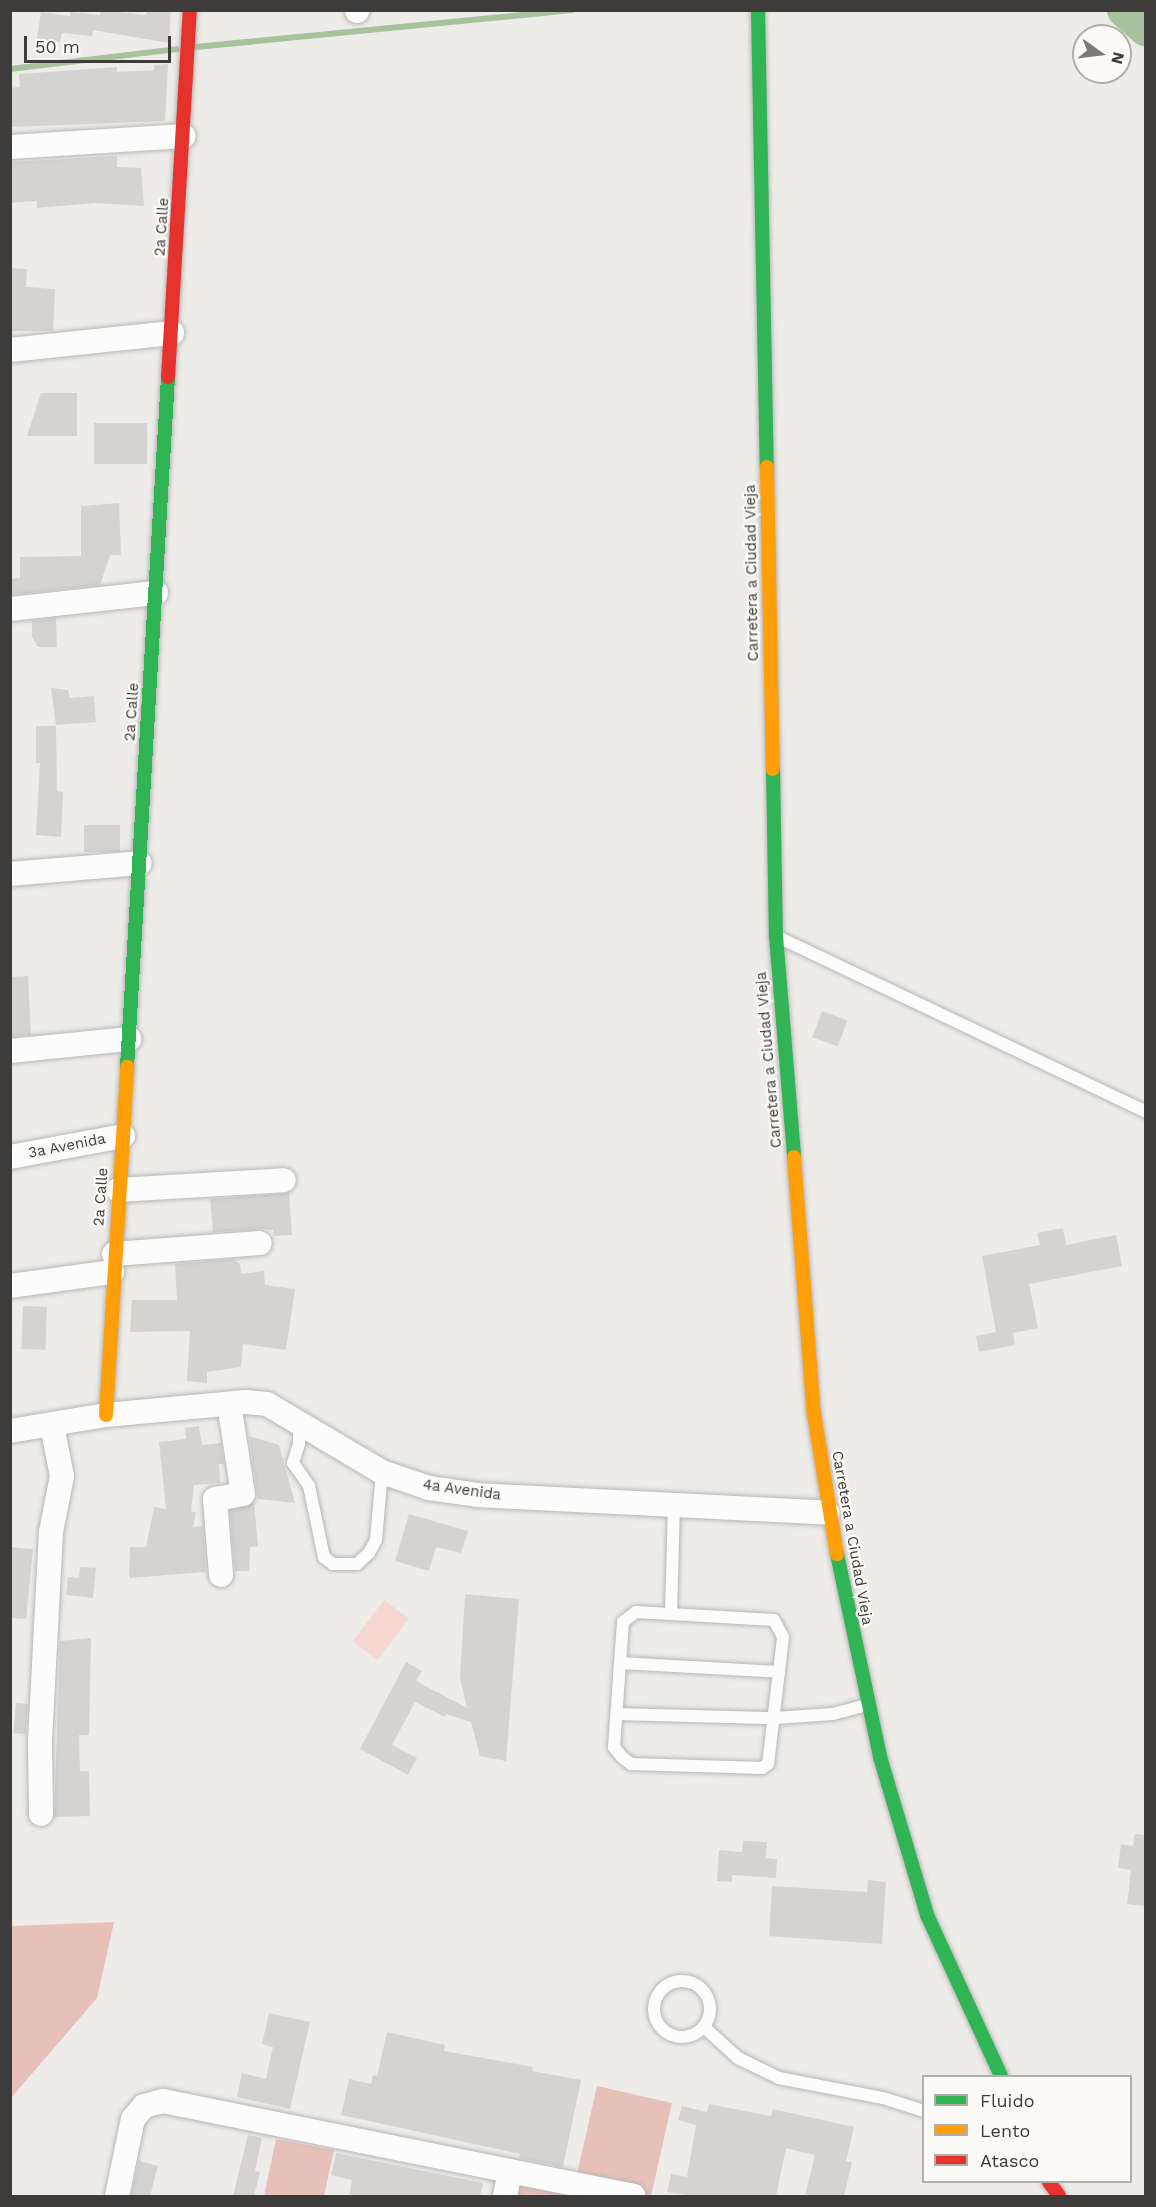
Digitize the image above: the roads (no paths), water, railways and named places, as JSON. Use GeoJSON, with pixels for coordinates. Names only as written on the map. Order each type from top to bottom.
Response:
{"type":"FeatureCollection","features":[{"type":"Feature","properties":{"kind":"main road","name":"2a Calle"},"geometry":{"type":"LineString","coordinates":[[106,1416],[113,1263],[140,863],[190,10]]}},
{"type":"Feature","properties":{"kind":"main road","name":"Carretera a Ciudad Vieja"},"geometry":{"type":"LineString","coordinates":[[758,10],[776,936],[814,1414],[828,1513],[868,1704],[927,1915],[1001,2075]]}},
{"type":"Feature","properties":{"kind":"main road"},"geometry":{"type":"LineString","coordinates":[[1050,2183],[1059,2196]]}},
{"type":"Feature","properties":{"kind":"street"},"geometry":{"type":"LineString","coordinates":[[10,147],[184,136]]}},
{"type":"Feature","properties":{"kind":"street"},"geometry":{"type":"LineString","coordinates":[[10,350],[172,333]]}},
{"type":"Feature","properties":{"kind":"street"},"geometry":{"type":"LineString","coordinates":[[10,609],[156,593]]}},
{"type":"Feature","properties":{"kind":"street"},"geometry":{"type":"LineString","coordinates":[[10,874],[140,863]]}},
{"type":"Feature","properties":{"kind":"street"},"geometry":{"type":"LineString","coordinates":[[10,1051],[129,1039]]}},
{"type":"Feature","properties":{"kind":"street","name":"3a Avenida"},"geometry":{"type":"LineString","coordinates":[[10,1157],[123,1136]]}},
{"type":"Feature","properties":{"kind":"street"},"geometry":{"type":"LineString","coordinates":[[118,1190],[285,1180]]}},
{"type":"Feature","properties":{"kind":"street"},"geometry":{"type":"LineString","coordinates":[[10,1286],[113,1263],[260,1243]]}},
{"type":"Feature","properties":{"kind":"street"},"geometry":{"type":"LineString","coordinates":[[221,1575],[215,1499],[243,1494],[229,1404]]}},
{"type":"Feature","properties":{"kind":"street","name":"4a Avenida"},"geometry":{"type":"LineString","coordinates":[[10,1431],[106,1416],[229,1404],[267,1404],[299,1420],[382,1472],[429,1488],[478,1495],[828,1513]]}},
{"type":"Feature","properties":{"kind":"street"},"geometry":{"type":"LineString","coordinates":[[41,1814],[40,1742],[51,1532],[62,1476],[52,1426]]}},
{"type":"Feature","properties":{"kind":"street"},"geometry":{"type":"LineString","coordinates":[[117,2196],[133,2119],[144,2106],[156,2102],[633,2196]]}},
{"type":"Feature","properties":{"kind":"street"},"geometry":{"type":"LineString","coordinates":[[505,2196],[510,2172]]}},
{"type":"Feature","properties":{"kind":"lane"},"geometry":{"type":"LineString","coordinates":[[776,936],[1146,1112]]}},
{"type":"Feature","properties":{"kind":"lane"},"geometry":{"type":"LineString","coordinates":[[299,1420],[299,1444],[293,1463],[309,1486],[324,1557],[333,1564],[357,1564],[369,1553],[376,1540],[382,1472]]}},
{"type":"Feature","properties":{"kind":"lane"},"geometry":{"type":"LineString","coordinates":[[671,1613],[674,1504]]}},
{"type":"Feature","properties":{"kind":"lane"},"geometry":{"type":"LineString","coordinates":[[671,1613],[774,1620],[783,1637],[768,1764],[762,1768],[631,1764],[614,1747],[622,1622],[629,1615],[671,1613]]}},
{"type":"Feature","properties":{"kind":"lane"},"geometry":{"type":"LineString","coordinates":[[620,1663],[779,1672]]}},
{"type":"Feature","properties":{"kind":"lane"},"geometry":{"type":"LineString","coordinates":[[617,1714],[775,1718],[833,1714],[868,1704]]}},
{"type":"Feature","properties":{"kind":"lane"},"geometry":{"type":"LineString","coordinates":[[684,1981],[700,1987],[710,2002],[704,2028],[690,2037],[664,2031],[655,2017],[660,1991],[684,1981]]}},
{"type":"Feature","properties":{"kind":"lane"},"geometry":{"type":"LineString","coordinates":[[704,2028],[738,2058],[779,2078],[883,2098],[922,2110]]}},
{"type":"Feature","properties":{"kind":"waterway"},"geometry":{"type":"LineString","coordinates":[[196,47],[572,10]]}},
{"type":"Feature","properties":{"kind":"waterway"},"geometry":{"type":"LineString","coordinates":[[1125,10],[1146,28]]}},
{"type":"Feature","properties":{"kind":"waterway"},"geometry":{"type":"LineString","coordinates":[[10,69],[177,49]]}}]}
